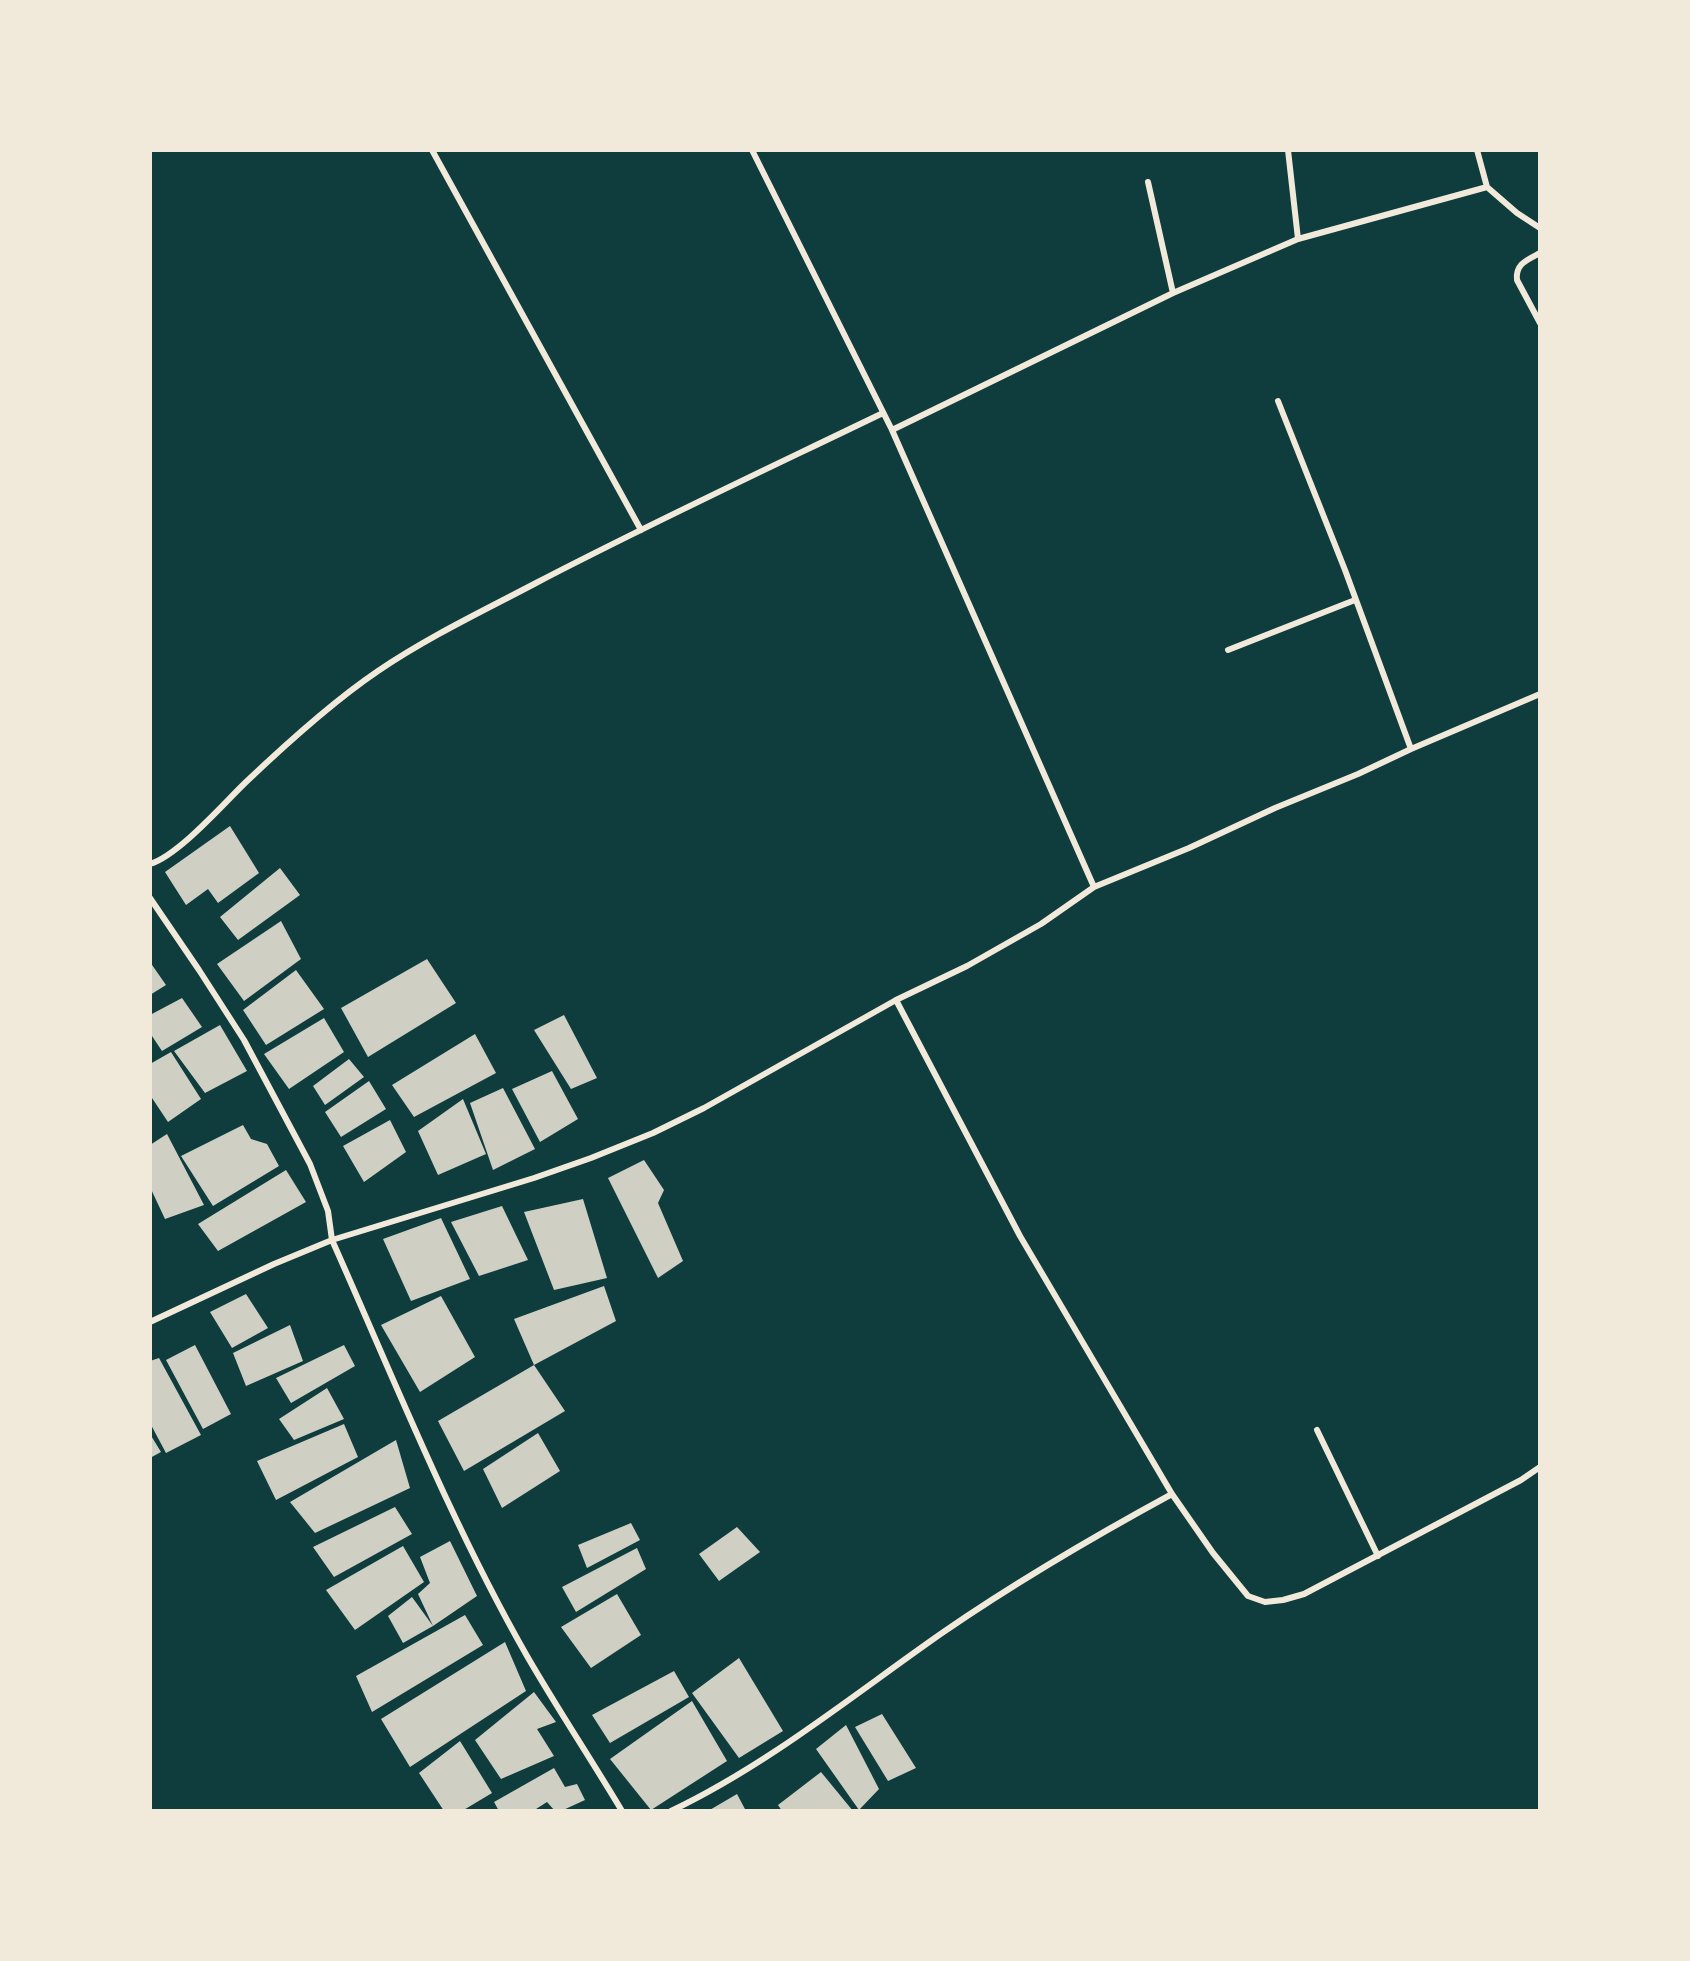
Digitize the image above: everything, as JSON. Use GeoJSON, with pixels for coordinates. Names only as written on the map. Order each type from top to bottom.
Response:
{"type":"FeatureCollection","features":[{"type":"Feature","properties":{"kind":"street"},"geometry":{"type":"LineString","coordinates":[[432,150],[641,530]]}},
{"type":"Feature","properties":{"kind":"street"},"geometry":{"type":"LineString","coordinates":[[752,150],[892,430],[1094,887]]}},
{"type":"Feature","properties":{"kind":"street"},"geometry":{"type":"LineString","coordinates":[[1288,150],[1298,239]]}},
{"type":"Feature","properties":{"kind":"street"},"geometry":{"type":"LineString","coordinates":[[1477,150],[1487,187],[1517,213],[1540,228]]}},
{"type":"Feature","properties":{"kind":"street"},"geometry":{"type":"LineString","coordinates":[[1148,182],[1173,293]]}},
{"type":"Feature","properties":{"kind":"street"},"geometry":{"type":"LineString","coordinates":[[892,430],[1173,293],[1298,239],[1487,187]]}},
{"type":"Feature","properties":{"kind":"street"},"geometry":{"type":"LineString","coordinates":[[1540,253],[1519,264],[1516,280],[1540,323]]}},
{"type":"Feature","properties":{"kind":"street"},"geometry":{"type":"LineString","coordinates":[[1278,400],[1411,749]]}},
{"type":"Feature","properties":{"kind":"street"},"geometry":{"type":"LineString","coordinates":[[150,864],[160,861],[184,841],[284,747],[376,672],[422,642],[641,530],[883,413]]}},
{"type":"Feature","properties":{"kind":"street"},"geometry":{"type":"LineString","coordinates":[[1228,650],[1356,600]]}},
{"type":"Feature","properties":{"kind":"street"},"geometry":{"type":"LineString","coordinates":[[150,1322],[274,1264],[332,1240],[534,1178],[642,1137],[704,1108],[896,1000],[968,966],[1041,924],[1094,887],[1189,848],[1275,808],[1540,694]]}},
{"type":"Feature","properties":{"kind":"street"},"geometry":{"type":"LineString","coordinates":[[150,898],[244,1040],[310,1164],[328,1211],[332,1240],[467,1540],[527,1656],[622,1811]]}},
{"type":"Feature","properties":{"kind":"street"},"geometry":{"type":"LineString","coordinates":[[896,1000],[1020,1236],[1172,1494],[1213,1553],[1248,1596],[1265,1602],[1304,1594],[1521,1480],[1540,1467]]}},
{"type":"Feature","properties":{"kind":"street"},"geometry":{"type":"LineString","coordinates":[[1317,1430],[1378,1556]]}},
{"type":"Feature","properties":{"kind":"street"},"geometry":{"type":"LineString","coordinates":[[671,1811],[775,1752],[945,1631],[1067,1553],[1172,1494]]}},
{"type":"Feature","properties":{"kind":"building"},"geometry":{"type":"Polygon","coordinates":[[[230,826],[259,873],[218,903],[208,889],[186,905],[165,872],[230,826]]]}},
{"type":"Feature","properties":{"kind":"building"},"geometry":{"type":"Polygon","coordinates":[[[280,868],[300,895],[238,940],[220,917],[280,868]]]}},
{"type":"Feature","properties":{"kind":"building"},"geometry":{"type":"Polygon","coordinates":[[[281,921],[301,959],[244,1001],[217,964],[281,921]]]}},
{"type":"Feature","properties":{"kind":"building"},"geometry":{"type":"Polygon","coordinates":[[[427,959],[456,1003],[368,1057],[341,1008],[427,959]]]}},
{"type":"Feature","properties":{"kind":"building"},"geometry":{"type":"Polygon","coordinates":[[[150,962],[166,985],[150,995],[150,962]]]}},
{"type":"Feature","properties":{"kind":"building"},"geometry":{"type":"Polygon","coordinates":[[[296,970],[324,1009],[266,1045],[243,1010],[296,970]]]}},
{"type":"Feature","properties":{"kind":"building"},"geometry":{"type":"Polygon","coordinates":[[[182,998],[202,1027],[162,1051],[150,1033],[150,1015],[182,998]]]}},
{"type":"Feature","properties":{"kind":"building"},"geometry":{"type":"Polygon","coordinates":[[[564,1015],[597,1078],[571,1089],[534,1030],[564,1015]]]}},
{"type":"Feature","properties":{"kind":"building"},"geometry":{"type":"Polygon","coordinates":[[[324,1018],[344,1052],[289,1089],[264,1054],[324,1018]]]}},
{"type":"Feature","properties":{"kind":"building"},"geometry":{"type":"Polygon","coordinates":[[[220,1025],[247,1071],[205,1093],[174,1051],[220,1025]]]}},
{"type":"Feature","properties":{"kind":"building"},"geometry":{"type":"Polygon","coordinates":[[[475,1034],[496,1073],[414,1117],[392,1085],[475,1034]]]}},
{"type":"Feature","properties":{"kind":"building"},"geometry":{"type":"Polygon","coordinates":[[[171,1052],[201,1099],[168,1122],[150,1095],[150,1064],[171,1052]]]}},
{"type":"Feature","properties":{"kind":"building"},"geometry":{"type":"Polygon","coordinates":[[[349,1059],[364,1077],[325,1105],[313,1086],[349,1059]]]}},
{"type":"Feature","properties":{"kind":"building"},"geometry":{"type":"Polygon","coordinates":[[[552,1071],[578,1119],[540,1142],[512,1089],[552,1071]]]}},
{"type":"Feature","properties":{"kind":"building"},"geometry":{"type":"Polygon","coordinates":[[[369,1081],[386,1109],[341,1137],[325,1112],[369,1081]]]}},
{"type":"Feature","properties":{"kind":"building"},"geometry":{"type":"Polygon","coordinates":[[[503,1088],[535,1149],[493,1170],[470,1103],[503,1088]]]}},
{"type":"Feature","properties":{"kind":"building"},"geometry":{"type":"Polygon","coordinates":[[[463,1099],[486,1154],[438,1175],[418,1131],[463,1099]]]}},
{"type":"Feature","properties":{"kind":"building"},"geometry":{"type":"Polygon","coordinates":[[[390,1120],[406,1152],[364,1182],[343,1146],[390,1120]]]}},
{"type":"Feature","properties":{"kind":"building"},"geometry":{"type":"Polygon","coordinates":[[[243,1125],[251,1139],[267,1144],[279,1166],[213,1206],[181,1156],[243,1125]]]}},
{"type":"Feature","properties":{"kind":"building"},"geometry":{"type":"Polygon","coordinates":[[[167,1134],[204,1205],[165,1219],[150,1187],[150,1145],[167,1134]]]}},
{"type":"Feature","properties":{"kind":"building"},"geometry":{"type":"Polygon","coordinates":[[[644,1160],[664,1190],[658,1203],[683,1261],[658,1278],[608,1178],[644,1160]]]}},
{"type":"Feature","properties":{"kind":"building"},"geometry":{"type":"Polygon","coordinates":[[[286,1170],[306,1202],[218,1251],[198,1224],[286,1170]]]}},
{"type":"Feature","properties":{"kind":"building"},"geometry":{"type":"Polygon","coordinates":[[[583,1199],[607,1278],[554,1290],[524,1212],[583,1199]]]}},
{"type":"Feature","properties":{"kind":"building"},"geometry":{"type":"Polygon","coordinates":[[[502,1206],[528,1260],[479,1276],[451,1222],[502,1206]]]}},
{"type":"Feature","properties":{"kind":"building"},"geometry":{"type":"Polygon","coordinates":[[[441,1218],[470,1279],[411,1301],[383,1239],[441,1218]]]}},
{"type":"Feature","properties":{"kind":"building"},"geometry":{"type":"Polygon","coordinates":[[[604,1286],[616,1321],[534,1365],[514,1319],[604,1286]]]}},
{"type":"Feature","properties":{"kind":"building"},"geometry":{"type":"Polygon","coordinates":[[[246,1294],[268,1328],[232,1348],[210,1312],[246,1294]]]}},
{"type":"Feature","properties":{"kind":"building"},"geometry":{"type":"Polygon","coordinates":[[[441,1296],[475,1357],[420,1392],[381,1325],[441,1296]]]}},
{"type":"Feature","properties":{"kind":"building"},"geometry":{"type":"Polygon","coordinates":[[[290,1325],[303,1361],[246,1386],[233,1353],[290,1325]]]}},
{"type":"Feature","properties":{"kind":"building"},"geometry":{"type":"Polygon","coordinates":[[[195,1345],[231,1414],[203,1429],[166,1360],[195,1345]]]}},
{"type":"Feature","properties":{"kind":"building"},"geometry":{"type":"Polygon","coordinates":[[[344,1345],[355,1366],[291,1403],[276,1378],[344,1345]]]}},
{"type":"Feature","properties":{"kind":"building"},"geometry":{"type":"Polygon","coordinates":[[[159,1358],[201,1435],[166,1453],[150,1423],[150,1361],[159,1358]]]}},
{"type":"Feature","properties":{"kind":"building"},"geometry":{"type":"Polygon","coordinates":[[[534,1365],[565,1411],[464,1471],[438,1421],[534,1365]]]}},
{"type":"Feature","properties":{"kind":"building"},"geometry":{"type":"Polygon","coordinates":[[[327,1388],[344,1419],[294,1440],[279,1419],[327,1388]]]}},
{"type":"Feature","properties":{"kind":"building"},"geometry":{"type":"Polygon","coordinates":[[[344,1424],[358,1457],[276,1500],[257,1461],[344,1424]]]}},
{"type":"Feature","properties":{"kind":"building"},"geometry":{"type":"Polygon","coordinates":[[[538,1433],[560,1471],[502,1508],[483,1469],[538,1433]]]}},
{"type":"Feature","properties":{"kind":"building"},"geometry":{"type":"Polygon","coordinates":[[[150,1434],[161,1452],[150,1458],[150,1434]]]}},
{"type":"Feature","properties":{"kind":"building"},"geometry":{"type":"Polygon","coordinates":[[[396,1440],[410,1488],[315,1533],[290,1502],[396,1440]]]}},
{"type":"Feature","properties":{"kind":"building"},"geometry":{"type":"Polygon","coordinates":[[[395,1507],[412,1534],[334,1577],[313,1547],[395,1507]]]}},
{"type":"Feature","properties":{"kind":"building"},"geometry":{"type":"Polygon","coordinates":[[[631,1523],[640,1540],[587,1568],[578,1545],[631,1523]]]}},
{"type":"Feature","properties":{"kind":"building"},"geometry":{"type":"Polygon","coordinates":[[[737,1527],[760,1552],[719,1581],[699,1554],[737,1527]]]}},
{"type":"Feature","properties":{"kind":"building"},"geometry":{"type":"Polygon","coordinates":[[[450,1541],[477,1596],[433,1626],[418,1594],[430,1583],[420,1557],[450,1541]]]}},
{"type":"Feature","properties":{"kind":"building"},"geometry":{"type":"Polygon","coordinates":[[[403,1546],[424,1582],[355,1630],[326,1590],[403,1546]]]}},
{"type":"Feature","properties":{"kind":"building"},"geometry":{"type":"Polygon","coordinates":[[[637,1548],[646,1569],[576,1612],[562,1587],[637,1548]]]}},
{"type":"Feature","properties":{"kind":"building"},"geometry":{"type":"Polygon","coordinates":[[[617,1594],[641,1635],[591,1668],[561,1627],[617,1594]]]}},
{"type":"Feature","properties":{"kind":"building"},"geometry":{"type":"Polygon","coordinates":[[[412,1597],[433,1626],[403,1643],[388,1616],[412,1597]]]}},
{"type":"Feature","properties":{"kind":"building"},"geometry":{"type":"Polygon","coordinates":[[[465,1615],[483,1645],[372,1712],[356,1676],[465,1615]]]}},
{"type":"Feature","properties":{"kind":"building"},"geometry":{"type":"Polygon","coordinates":[[[505,1642],[526,1691],[410,1767],[381,1719],[505,1642]]]}},
{"type":"Feature","properties":{"kind":"building"},"geometry":{"type":"Polygon","coordinates":[[[739,1658],[783,1731],[739,1758],[692,1693],[739,1658]]]}},
{"type":"Feature","properties":{"kind":"building"},"geometry":{"type":"Polygon","coordinates":[[[674,1671],[689,1697],[610,1743],[592,1715],[674,1671]]]}},
{"type":"Feature","properties":{"kind":"building"},"geometry":{"type":"Polygon","coordinates":[[[534,1692],[556,1722],[537,1729],[554,1756],[501,1779],[475,1740],[534,1692]]]}},
{"type":"Feature","properties":{"kind":"building"},"geometry":{"type":"Polygon","coordinates":[[[692,1701],[727,1761],[651,1810],[610,1759],[692,1701]]]}},
{"type":"Feature","properties":{"kind":"building"},"geometry":{"type":"Polygon","coordinates":[[[882,1714],[916,1768],[888,1781],[855,1727],[882,1714]]]}},
{"type":"Feature","properties":{"kind":"building"},"geometry":{"type":"Polygon","coordinates":[[[846,1725],[879,1789],[859,1810],[816,1749],[846,1725]]]}},
{"type":"Feature","properties":{"kind":"building"},"geometry":{"type":"Polygon","coordinates":[[[460,1741],[492,1793],[462,1811],[444,1811],[419,1773],[460,1741]]]}},
{"type":"Feature","properties":{"kind":"building"},"geometry":{"type":"Polygon","coordinates":[[[554,1768],[565,1787],[577,1784],[585,1800],[561,1811],[555,1811],[547,1802],[536,1809],[537,1811],[499,1811],[494,1802],[554,1768]]]}},
{"type":"Feature","properties":{"kind":"building"},"geometry":{"type":"Polygon","coordinates":[[[821,1772],[853,1811],[782,1811],[778,1805],[821,1772]]]}},
{"type":"Feature","properties":{"kind":"building"},"geometry":{"type":"Polygon","coordinates":[[[737,1794],[746,1811],[708,1811],[737,1794]]]}}]}
